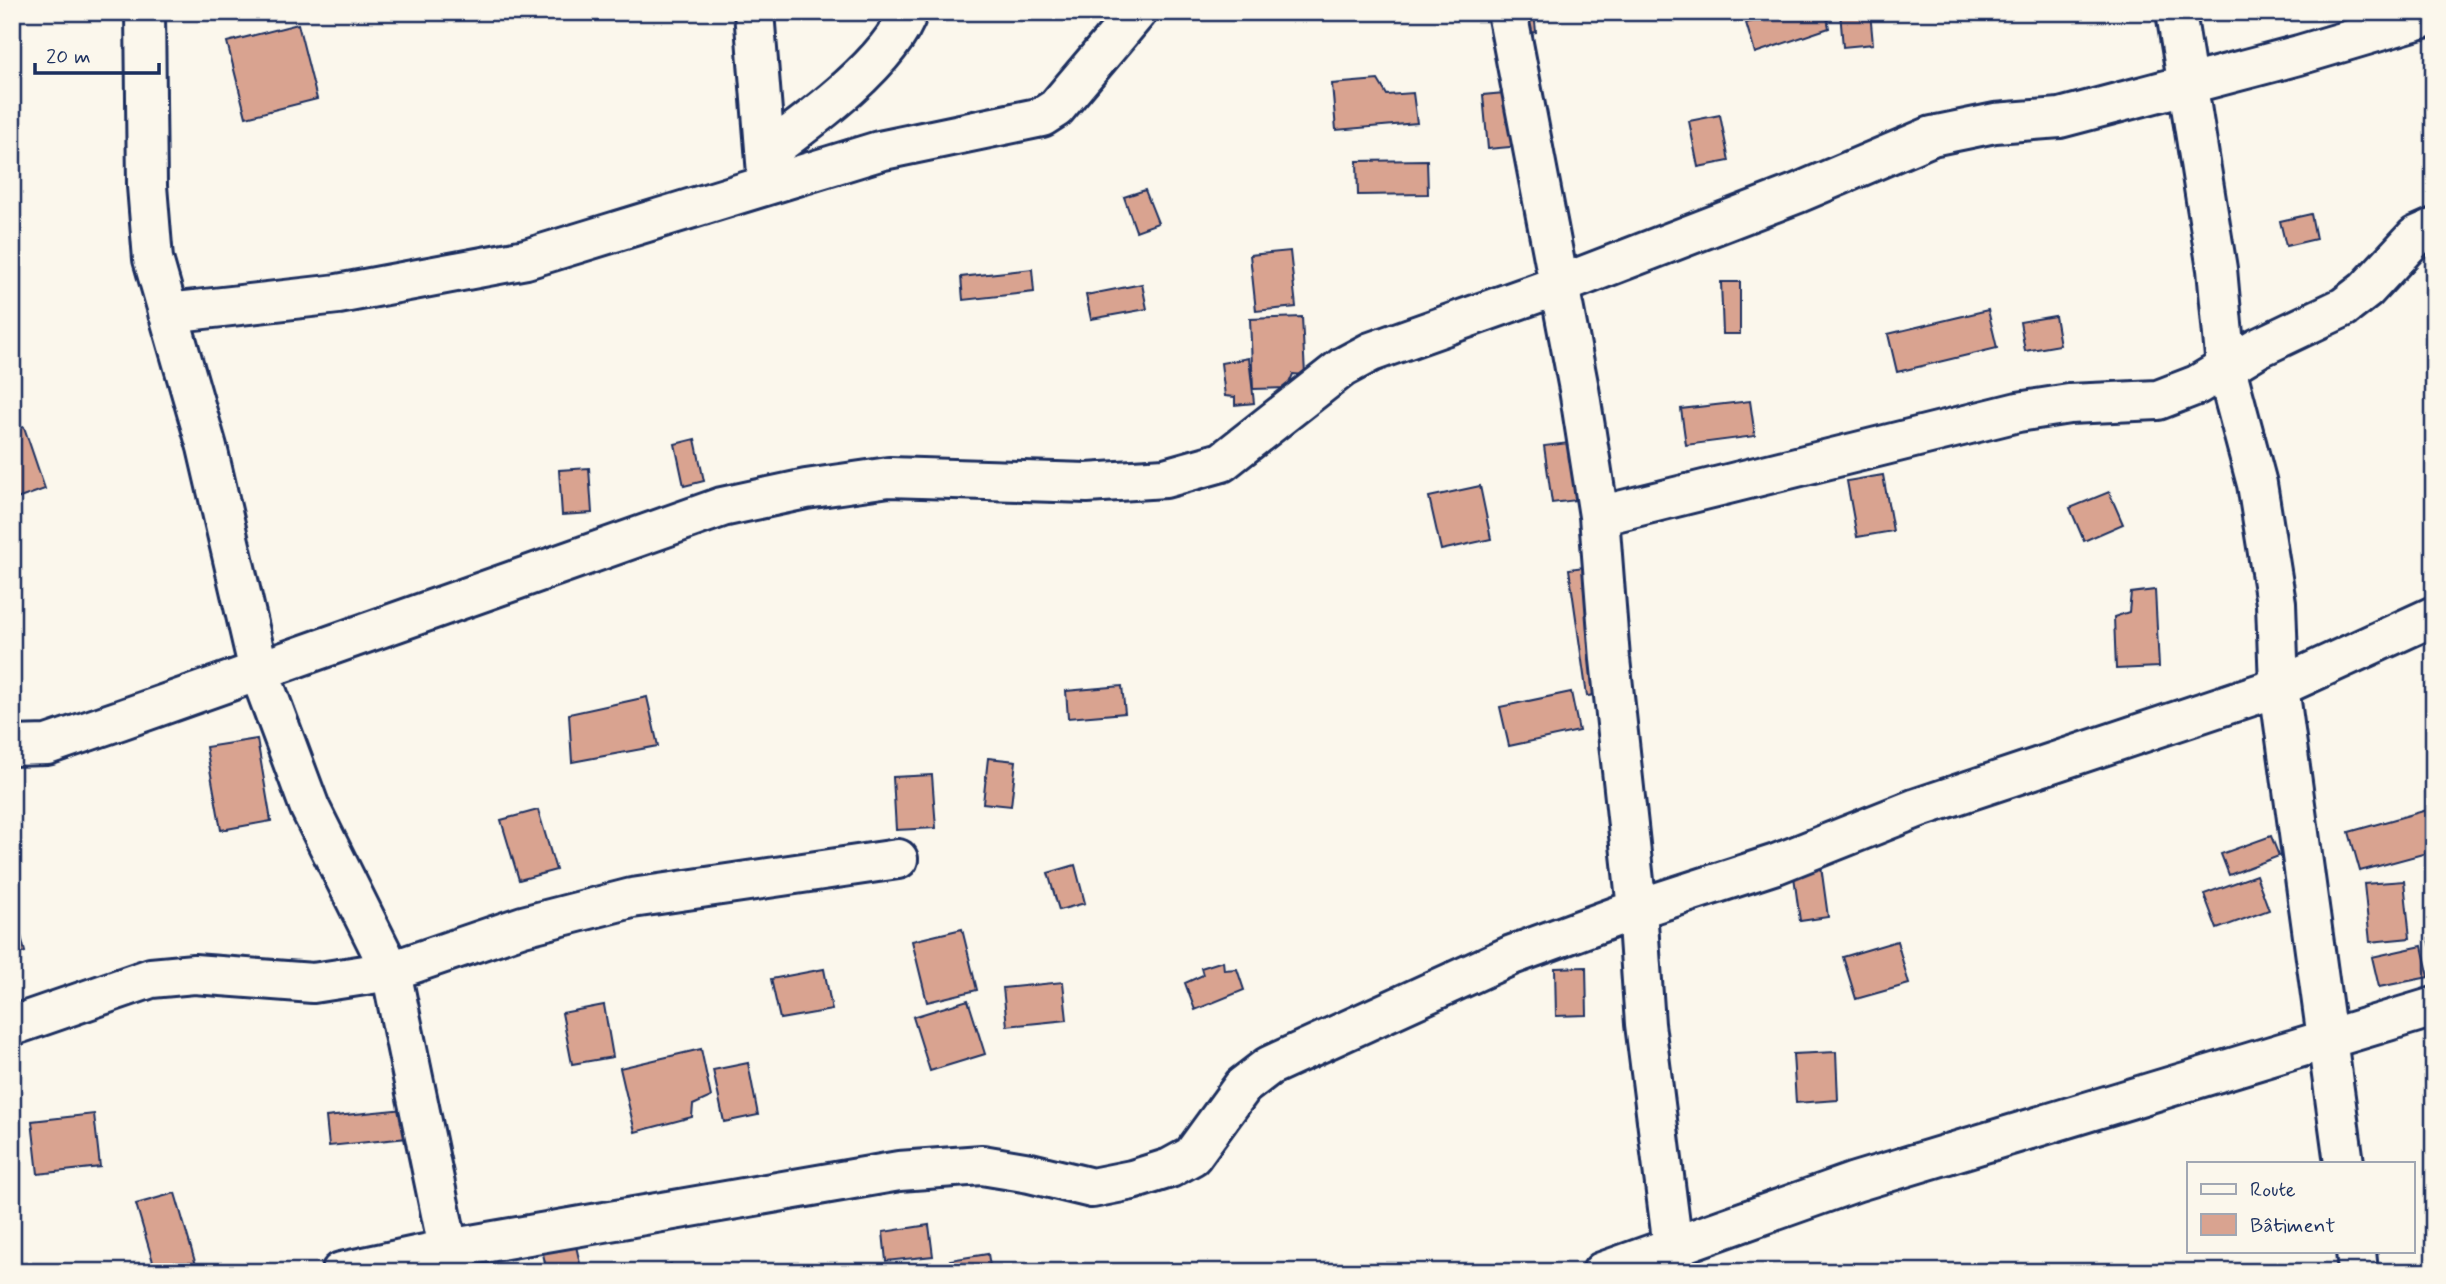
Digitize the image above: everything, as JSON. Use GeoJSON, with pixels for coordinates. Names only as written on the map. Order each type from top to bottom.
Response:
{"type":"FeatureCollection","features":[{"type":"Feature","properties":{"kind":"street"},"geometry":{"type":"LineString","coordinates":[[145,12],[147,186],[153,260],[207,447],[259,671],[310,808],[391,971],[450,1260]]}},
{"type":"Feature","properties":{"kind":"street"},"geometry":{"type":"LineString","coordinates":[[754,12],[767,169]]}},
{"type":"Feature","properties":{"kind":"street"},"geometry":{"type":"LineString","coordinates":[[767,169],[878,57],[908,12]]}},
{"type":"Feature","properties":{"kind":"street"},"geometry":{"type":"LineString","coordinates":[[168,313],[338,294],[526,259],[767,169],[879,151],[1042,117],[1055,108],[1137,12]]}},
{"type":"Feature","properties":{"kind":"street"},"geometry":{"type":"LineString","coordinates":[[1507,12],[1557,286],[1579,389],[1599,516],[1611,672],[1637,909],[1645,1024],[1674,1259]]}},
{"type":"Feature","properties":{"kind":"street"},"geometry":{"type":"LineString","coordinates":[[2176,12],[2182,30],[2186,86],[2217,269],[2226,368],[2257,484],[2276,603],[2279,687],[2344,1162]]}},
{"type":"Feature","properties":{"kind":"street"},"geometry":{"type":"LineString","coordinates":[[12,746],[47,745],[722,508],[806,489],[889,477],[1087,483],[1165,478],[1222,462],[1343,367],[1371,352],[1557,286],[1798,193],[1932,136],[1995,122],[2060,118],[2186,86],[2434,15]]}},
{"type":"Feature","properties":{"kind":"street"},"geometry":{"type":"LineString","coordinates":[[1599,516],[2018,412],[2069,404],[2158,400],[2197,385],[2258,348],[2344,307],[2366,290],[2416,236],[2434,229]]}},
{"type":"Feature","properties":{"kind":"street"},"geometry":{"type":"LineString","coordinates":[[341,1272],[450,1260],[899,1171],[982,1165],[1091,1188],[1132,1180],[1170,1168],[1192,1156],[1243,1086],[1269,1066],[1512,955],[1637,909],[1776,864],[1917,808],[2279,687],[2434,616]]}},
{"type":"Feature","properties":{"kind":"street"},"geometry":{"type":"LineString","coordinates":[[12,1027],[150,978],[194,974],[313,983],[391,971],[523,926],[632,898],[898,859]]}},
{"type":"Feature","properties":{"kind":"street"},"geometry":{"type":"LineString","coordinates":[[1602,1272],[1674,1259],[1855,1182],[2434,1007]]}},
{"type":"Feature","properties":{"kind":"street"},"geometry":{"type":"LineString","coordinates":[[2356,1252],[2358,1272]]}},
{"type":"Feature","properties":{"kind":"building"},"geometry":{"type":"Polygon","coordinates":[[[1505,12],[1534,12],[1536,32],[1508,35],[1505,12]]]}},
{"type":"Feature","properties":{"kind":"building"},"geometry":{"type":"Polygon","coordinates":[[[1665,12],[1691,12],[1666,16],[1665,12]]]}},
{"type":"Feature","properties":{"kind":"building"},"geometry":{"type":"Polygon","coordinates":[[[1784,12],[1826,12],[1829,28],[1755,53],[1746,23],[1784,12]]]}},
{"type":"Feature","properties":{"kind":"building"},"geometry":{"type":"Polygon","coordinates":[[[1840,12],[1870,12],[1873,44],[1843,47],[1840,12]]]}},
{"type":"Feature","properties":{"kind":"building"},"geometry":{"type":"Polygon","coordinates":[[[298,24],[317,99],[246,117],[227,42],[298,24]]]}},
{"type":"Feature","properties":{"kind":"building"},"geometry":{"type":"Polygon","coordinates":[[[1378,80],[1387,95],[1413,93],[1417,123],[1336,130],[1332,84],[1378,80]]]}},
{"type":"Feature","properties":{"kind":"building"},"geometry":{"type":"Polygon","coordinates":[[[1526,91],[1532,145],[1488,149],[1483,95],[1526,91]]]}},
{"type":"Feature","properties":{"kind":"building"},"geometry":{"type":"Polygon","coordinates":[[[1720,115],[1729,161],[1698,167],[1689,121],[1720,115]]]}},
{"type":"Feature","properties":{"kind":"building"},"geometry":{"type":"Polygon","coordinates":[[[1427,160],[1428,194],[1358,195],[1357,161],[1427,160]]]}},
{"type":"Feature","properties":{"kind":"building"},"geometry":{"type":"Polygon","coordinates":[[[1145,190],[1158,223],[1136,231],[1124,197],[1145,190]]]}},
{"type":"Feature","properties":{"kind":"building"},"geometry":{"type":"Polygon","coordinates":[[[2311,214],[2316,239],[2286,246],[2280,221],[2311,214]]]}},
{"type":"Feature","properties":{"kind":"building"},"geometry":{"type":"Polygon","coordinates":[[[1290,251],[1296,307],[1256,311],[1250,255],[1290,251]]]}},
{"type":"Feature","properties":{"kind":"building"},"geometry":{"type":"Polygon","coordinates":[[[1032,269],[1034,292],[963,300],[961,277],[1032,269]]]}},
{"type":"Feature","properties":{"kind":"building"},"geometry":{"type":"Polygon","coordinates":[[[1721,282],[1740,282],[1740,334],[1723,334],[1721,282]]]}},
{"type":"Feature","properties":{"kind":"building"},"geometry":{"type":"Polygon","coordinates":[[[1142,284],[1147,309],[1091,319],[1086,295],[1142,284]]]}},
{"type":"Feature","properties":{"kind":"building"},"geometry":{"type":"Polygon","coordinates":[[[1988,310],[1997,348],[1897,372],[1888,334],[1988,310]]]}},
{"type":"Feature","properties":{"kind":"building"},"geometry":{"type":"Polygon","coordinates":[[[2055,316],[2060,345],[2025,351],[2020,322],[2055,316]]]}},
{"type":"Feature","properties":{"kind":"building"},"geometry":{"type":"Polygon","coordinates":[[[1302,317],[1305,375],[1293,374],[1287,388],[1253,389],[1250,319],[1302,317]]]}},
{"type":"Feature","properties":{"kind":"building"},"geometry":{"type":"Polygon","coordinates":[[[1249,358],[1254,403],[1235,405],[1235,397],[1225,396],[1221,363],[1249,358]]]}},
{"type":"Feature","properties":{"kind":"building"},"geometry":{"type":"Polygon","coordinates":[[[1750,401],[1755,436],[1686,445],[1681,409],[1750,401]]]}},
{"type":"Feature","properties":{"kind":"building"},"geometry":{"type":"Polygon","coordinates":[[[24,427],[45,489],[14,500],[12,431],[24,427]]]}},
{"type":"Feature","properties":{"kind":"building"},"geometry":{"type":"Polygon","coordinates":[[[695,439],[704,481],[684,486],[675,444],[695,439]]]}},
{"type":"Feature","properties":{"kind":"building"},"geometry":{"type":"Polygon","coordinates":[[[1585,441],[1594,498],[1552,503],[1544,446],[1585,441]]]}},
{"type":"Feature","properties":{"kind":"building"},"geometry":{"type":"Polygon","coordinates":[[[589,468],[592,513],[562,515],[559,470],[589,468]]]}},
{"type":"Feature","properties":{"kind":"building"},"geometry":{"type":"Polygon","coordinates":[[[1883,475],[1893,531],[1857,537],[1847,481],[1883,475]]]}},
{"type":"Feature","properties":{"kind":"building"},"geometry":{"type":"Polygon","coordinates":[[[1480,486],[1491,539],[1441,550],[1429,497],[1480,486]]]}},
{"type":"Feature","properties":{"kind":"building"},"geometry":{"type":"Polygon","coordinates":[[[2109,492],[2123,524],[2084,541],[2070,508],[2109,492]]]}},
{"type":"Feature","properties":{"kind":"building"},"geometry":{"type":"Polygon","coordinates":[[[1613,563],[1631,690],[1587,696],[1569,569],[1613,563]]]}},
{"type":"Feature","properties":{"kind":"building"},"geometry":{"type":"Polygon","coordinates":[[[2155,590],[2159,667],[2116,669],[2114,617],[2129,612],[2131,593],[2155,590]]]}},
{"type":"Feature","properties":{"kind":"building"},"geometry":{"type":"Polygon","coordinates":[[[1122,686],[1125,713],[1068,718],[1066,691],[1122,686]]]}},
{"type":"Feature","properties":{"kind":"building"},"geometry":{"type":"Polygon","coordinates":[[[1571,692],[1579,731],[1509,746],[1500,707],[1571,692]]]}},
{"type":"Feature","properties":{"kind":"building"},"geometry":{"type":"Polygon","coordinates":[[[647,697],[658,746],[572,762],[569,714],[647,697]]]}},
{"type":"Feature","properties":{"kind":"building"},"geometry":{"type":"Polygon","coordinates":[[[257,739],[271,821],[221,830],[206,747],[257,739]]]}},
{"type":"Feature","properties":{"kind":"building"},"geometry":{"type":"Polygon","coordinates":[[[988,758],[1016,761],[1011,806],[983,803],[988,758]]]}},
{"type":"Feature","properties":{"kind":"building"},"geometry":{"type":"Polygon","coordinates":[[[932,775],[936,828],[896,830],[893,777],[932,775]]]}},
{"type":"Feature","properties":{"kind":"building"},"geometry":{"type":"Polygon","coordinates":[[[2434,808],[2434,851],[2360,871],[2349,832],[2434,808]]]}},
{"type":"Feature","properties":{"kind":"building"},"geometry":{"type":"Polygon","coordinates":[[[538,810],[556,870],[519,880],[501,820],[538,810]]]}},
{"type":"Feature","properties":{"kind":"building"},"geometry":{"type":"Polygon","coordinates":[[[2271,836],[2279,856],[2229,875],[2221,854],[2271,836]]]}},
{"type":"Feature","properties":{"kind":"building"},"geometry":{"type":"Polygon","coordinates":[[[1075,865],[1085,903],[1059,910],[1048,873],[1075,865]]]}},
{"type":"Feature","properties":{"kind":"building"},"geometry":{"type":"Polygon","coordinates":[[[1821,866],[1828,917],[1800,921],[1793,869],[1821,866]]]}},
{"type":"Feature","properties":{"kind":"building"},"geometry":{"type":"Polygon","coordinates":[[[2256,875],[2269,910],[2217,929],[2204,894],[2256,875]]]}},
{"type":"Feature","properties":{"kind":"building"},"geometry":{"type":"Polygon","coordinates":[[[2404,881],[2410,938],[2370,942],[2364,884],[2404,881]]]}},
{"type":"Feature","properties":{"kind":"building"},"geometry":{"type":"Polygon","coordinates":[[[18,924],[25,952],[12,956],[12,926],[18,924]]]}},
{"type":"Feature","properties":{"kind":"building"},"geometry":{"type":"Polygon","coordinates":[[[962,929],[977,990],[927,1002],[912,941],[962,929]]]}},
{"type":"Feature","properties":{"kind":"building"},"geometry":{"type":"Polygon","coordinates":[[[2434,938],[2434,959],[2429,939],[2434,938]]]}},
{"type":"Feature","properties":{"kind":"building"},"geometry":{"type":"Polygon","coordinates":[[[1897,941],[1909,984],[1856,999],[1843,957],[1897,941]]]}},
{"type":"Feature","properties":{"kind":"building"},"geometry":{"type":"Polygon","coordinates":[[[2422,946],[2429,977],[2379,987],[2372,957],[2422,946]]]}},
{"type":"Feature","properties":{"kind":"building"},"geometry":{"type":"Polygon","coordinates":[[[1223,961],[1224,970],[1237,969],[1244,990],[1195,1010],[1185,983],[1203,975],[1201,968],[1223,961]]]}},
{"type":"Feature","properties":{"kind":"building"},"geometry":{"type":"Polygon","coordinates":[[[1586,967],[1587,1015],[1556,1016],[1555,968],[1586,967]]]}},
{"type":"Feature","properties":{"kind":"building"},"geometry":{"type":"Polygon","coordinates":[[[824,969],[832,1010],[780,1019],[771,979],[824,969]]]}},
{"type":"Feature","properties":{"kind":"building"},"geometry":{"type":"Polygon","coordinates":[[[1063,982],[1067,1020],[1007,1026],[1003,988],[1063,982]]]}},
{"type":"Feature","properties":{"kind":"building"},"geometry":{"type":"Polygon","coordinates":[[[968,1000],[985,1054],[930,1071],[913,1017],[968,1000]]]}},
{"type":"Feature","properties":{"kind":"building"},"geometry":{"type":"Polygon","coordinates":[[[604,1005],[613,1057],[572,1064],[562,1013],[604,1005]]]}},
{"type":"Feature","properties":{"kind":"building"},"geometry":{"type":"Polygon","coordinates":[[[701,1049],[711,1097],[693,1105],[692,1117],[635,1132],[620,1068],[701,1049]]]}},
{"type":"Feature","properties":{"kind":"building"},"geometry":{"type":"Polygon","coordinates":[[[1836,1052],[1838,1100],[1796,1103],[1793,1054],[1836,1052]]]}},
{"type":"Feature","properties":{"kind":"building"},"geometry":{"type":"Polygon","coordinates":[[[748,1063],[758,1115],[724,1122],[713,1070],[748,1063]]]}},
{"type":"Feature","properties":{"kind":"building"},"geometry":{"type":"Polygon","coordinates":[[[414,1108],[417,1137],[329,1146],[326,1117],[414,1108]]]}},
{"type":"Feature","properties":{"kind":"building"},"geometry":{"type":"Polygon","coordinates":[[[94,1114],[100,1167],[38,1174],[32,1121],[94,1114]]]}},
{"type":"Feature","properties":{"kind":"building"},"geometry":{"type":"Polygon","coordinates":[[[175,1193],[198,1272],[156,1272],[136,1204],[175,1193]]]}},
{"type":"Feature","properties":{"kind":"building"},"geometry":{"type":"Polygon","coordinates":[[[929,1225],[933,1256],[886,1261],[883,1232],[929,1225]]]}},
{"type":"Feature","properties":{"kind":"building"},"geometry":{"type":"Polygon","coordinates":[[[573,1233],[582,1272],[547,1272],[540,1240],[573,1233]]]}},
{"type":"Feature","properties":{"kind":"building"},"geometry":{"type":"Polygon","coordinates":[[[988,1254],[991,1272],[952,1272],[950,1260],[988,1254]]]}},
{"type":"Feature","properties":{"kind":"building"},"geometry":{"type":"Polygon","coordinates":[[[671,1264],[674,1272],[644,1272],[671,1264]]]}}]}
